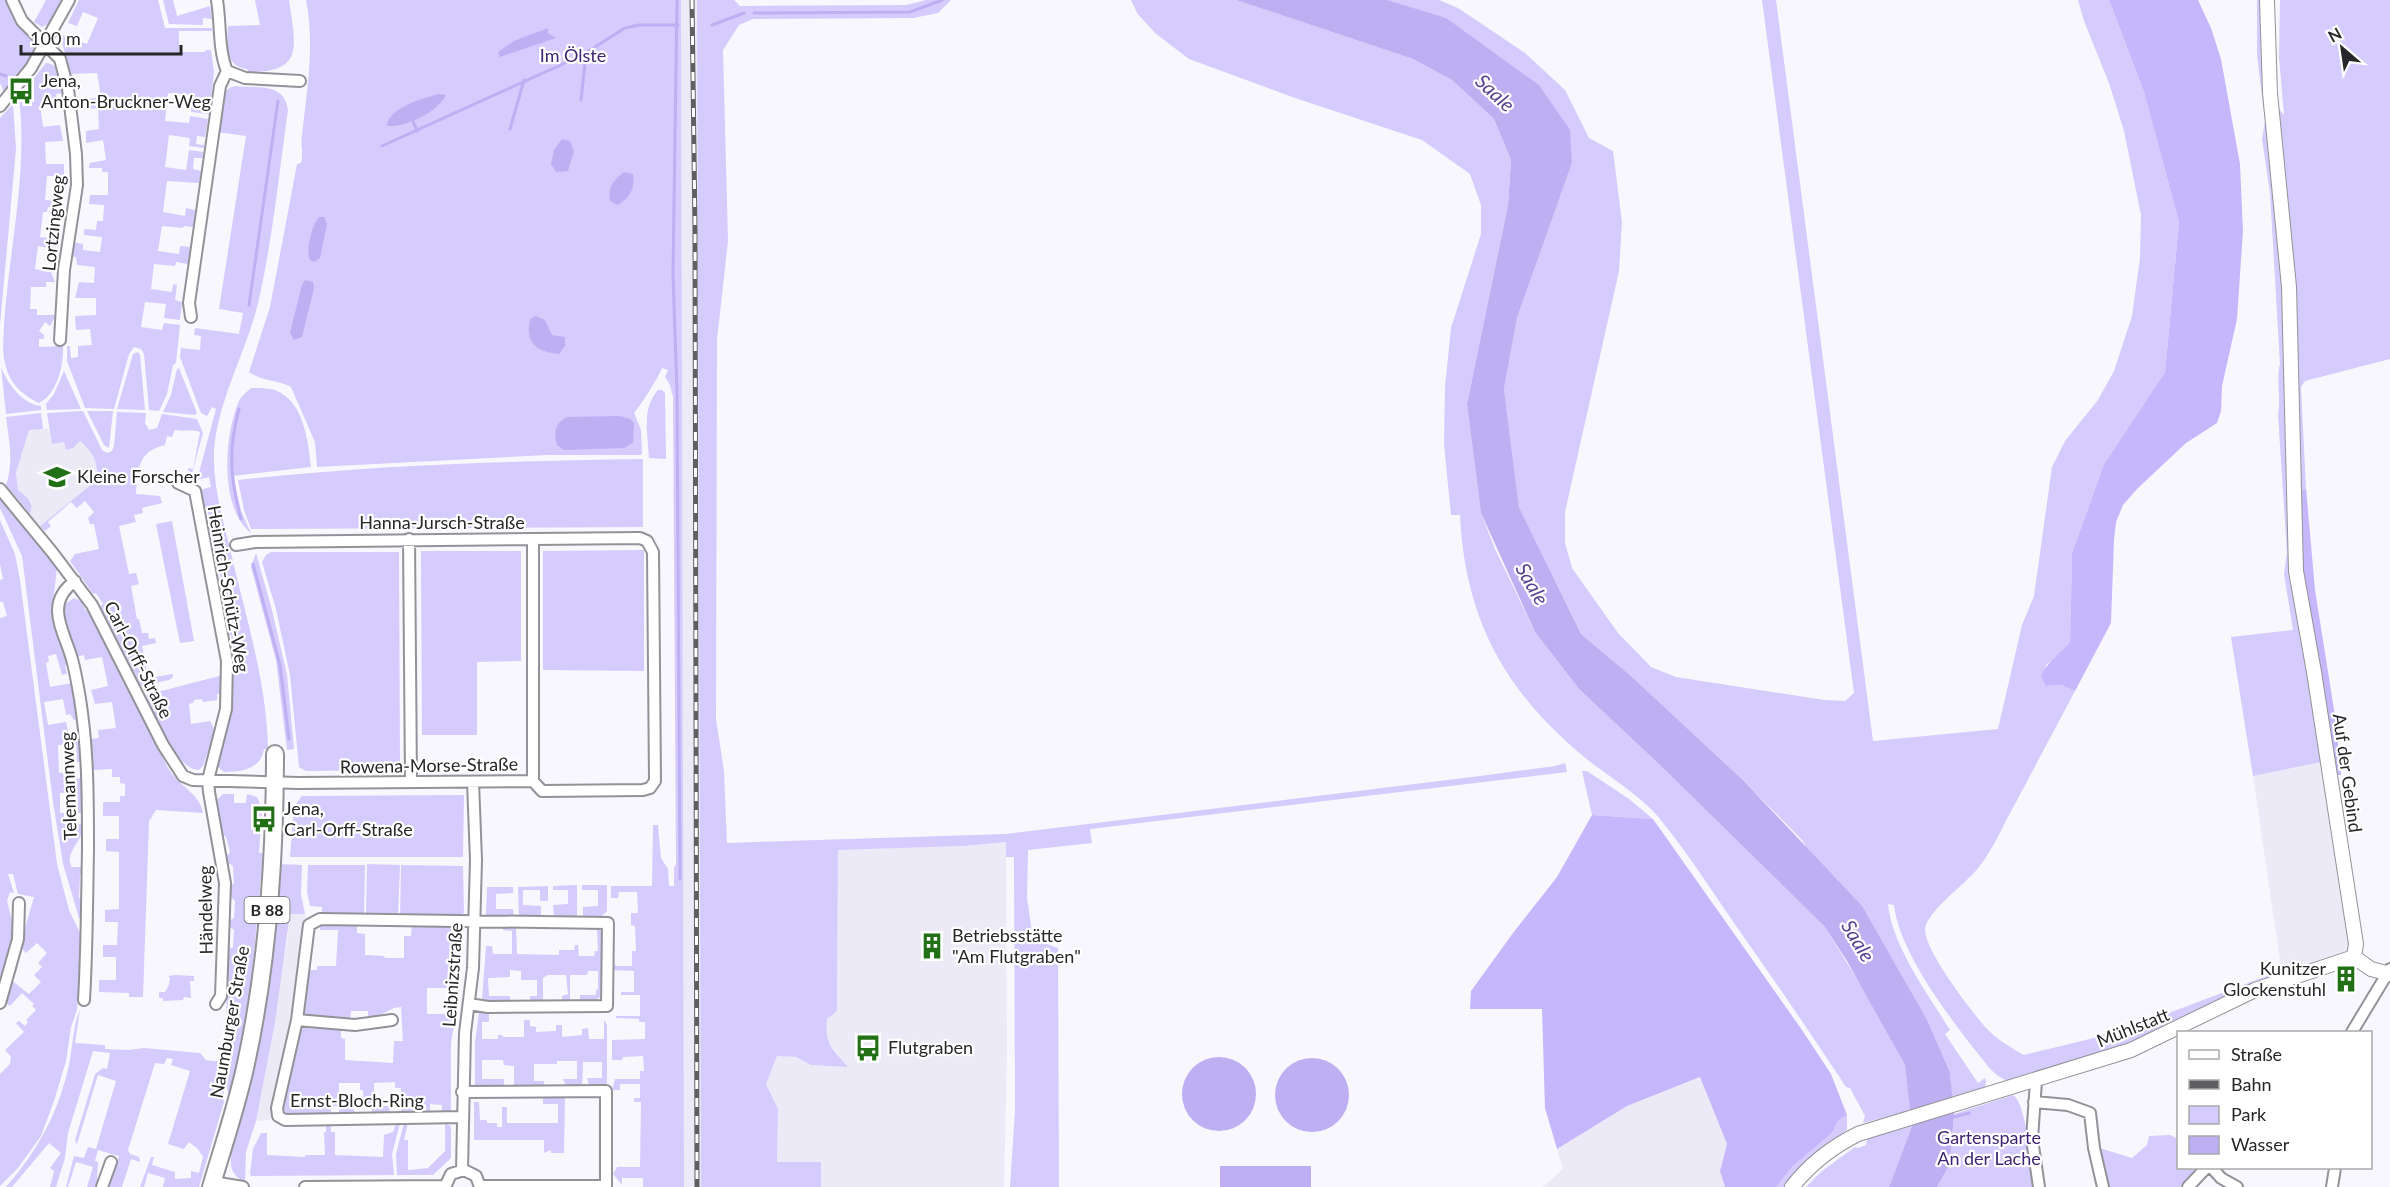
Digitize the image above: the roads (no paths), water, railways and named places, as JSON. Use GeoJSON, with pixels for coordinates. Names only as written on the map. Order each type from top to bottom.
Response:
{"type":"FeatureCollection","features":[{"type":"Feature","properties":{"kind":"main road","name":"Naumburger Straße"},"geometry":{"type":"LineString","coordinates":[[212,1184],[232,1123],[251,1038],[269,893],[275,753]]}},
{"type":"Feature","properties":{"kind":"street","name":"Lortzingweg"},"geometry":{"type":"LineString","coordinates":[[12,0],[22,21],[60,59],[65,77],[76,154],[76,185],[64,270],[60,340]]}},
{"type":"Feature","properties":{"kind":"street"},"geometry":{"type":"LineString","coordinates":[[0,106],[31,68],[69,0]]}},
{"type":"Feature","properties":{"kind":"street"},"geometry":{"type":"LineString","coordinates":[[217,0],[221,56],[227,71],[238,77],[300,81]]}},
{"type":"Feature","properties":{"kind":"street","name":"Auf der Gebind"},"geometry":{"type":"LineString","coordinates":[[2267,0],[2270,93],[2289,287],[2293,505],[2300,595],[2356,944],[2354,957]]}},
{"type":"Feature","properties":{"kind":"street"},"geometry":{"type":"LineString","coordinates":[[191,317],[189,303],[205,183],[220,86],[227,71]]}},
{"type":"Feature","properties":{"kind":"street","name":"Heinrich-Schütz-Weg"},"geometry":{"type":"LineString","coordinates":[[178,483],[195,491],[227,661],[226,709],[208,780]]}},
{"type":"Feature","properties":{"kind":"street","name":"Carl-Orff-Straße"},"geometry":{"type":"LineString","coordinates":[[0,489],[92,605],[174,765],[183,776],[193,780],[275,783]]}},
{"type":"Feature","properties":{"kind":"street","name":"Hanna-Jursch-Straße"},"geometry":{"type":"LineString","coordinates":[[236,545],[255,542],[410,539],[640,538],[647,541],[653,552],[655,781],[650,788]]}},
{"type":"Feature","properties":{"kind":"street"},"geometry":{"type":"LineString","coordinates":[[410,539],[411,782]]}},
{"type":"Feature","properties":{"kind":"street"},"geometry":{"type":"LineString","coordinates":[[533,540],[533,781]]}},
{"type":"Feature","properties":{"kind":"street","name":"Telemannweg"},"geometry":{"type":"LineString","coordinates":[[75,581],[67,587],[60,598],[57,611],[73,663],[87,756],[88,868],[84,1000]]}},
{"type":"Feature","properties":{"kind":"street","name":"Händelweg"},"geometry":{"type":"LineString","coordinates":[[208,780],[225,883],[226,911],[221,996],[216,1004]]}},
{"type":"Feature","properties":{"kind":"street","name":"Rowena-Morse-Straße"},"geometry":{"type":"LineString","coordinates":[[275,783],[533,781],[542,791],[643,790],[650,788]]}},
{"type":"Feature","properties":{"kind":"street","name":"Leibnizstraße"},"geometry":{"type":"LineString","coordinates":[[462,1170],[465,1033],[473,968],[476,860],[473,782]]}},
{"type":"Feature","properties":{"kind":"street"},"geometry":{"type":"LineString","coordinates":[[0,1003],[18,939],[19,903]]}},
{"type":"Feature","properties":{"kind":"street","name":"Ernst-Bloch-Ring"},"geometry":{"type":"LineString","coordinates":[[463,1118],[285,1120],[278,1116],[277,1108],[297,1020],[309,925],[320,920],[474,921]]}},
{"type":"Feature","properties":{"kind":"street"},"geometry":{"type":"LineString","coordinates":[[469,1004],[488,1007],[608,1006],[608,923],[474,921]]}},
{"type":"Feature","properties":{"kind":"street"},"geometry":{"type":"LineString","coordinates":[[2353,1031],[2389,972],[2370,969],[2354,957]]}},
{"type":"Feature","properties":{"kind":"street","name":"Mühlstatt"},"geometry":{"type":"LineString","coordinates":[[1792,1187],[1821,1157],[1840,1143],[1882,1126],[2036,1081],[2131,1050],[2255,990],[2354,957]]}},
{"type":"Feature","properties":{"kind":"street"},"geometry":{"type":"LineString","coordinates":[[297,1020],[355,1025],[392,1020]]}},
{"type":"Feature","properties":{"kind":"street"},"geometry":{"type":"LineString","coordinates":[[2036,1081],[2032,1138],[2039,1187]]}},
{"type":"Feature","properties":{"kind":"street"},"geometry":{"type":"LineString","coordinates":[[305,1187],[445,1187],[451,1174],[462,1170],[474,1174],[480,1187],[606,1186],[606,1091],[462,1092]]}},
{"type":"Feature","properties":{"kind":"street"},"geometry":{"type":"LineString","coordinates":[[2034,1101],[2068,1105],[2090,1113],[2094,1148],[2103,1187]]}},
{"type":"Feature","properties":{"kind":"street"},"geometry":{"type":"LineString","coordinates":[[102,1187],[111,1162]]}},
{"type":"Feature","properties":{"kind":"street"},"geometry":{"type":"LineString","coordinates":[[2188,1187],[2204,1169]]}},
{"type":"Feature","properties":{"kind":"street"},"geometry":{"type":"LineString","coordinates":[[2214,1169],[2221,1178],[2237,1187]]}},
{"type":"Feature","properties":{"kind":"street"},"geometry":{"type":"LineString","coordinates":[[2332,1187],[2335,1169]]}},
{"type":"Feature","properties":{"kind":"street"},"geometry":{"type":"LineString","coordinates":[[212,1184],[243,1187]]}},
{"type":"Feature","properties":{"kind":"water","name":"Saale"},"geometry":{"type":"Polygon","coordinates":[[[1236,0],[1387,0],[1446,18],[1539,85],[1570,130],[1572,163],[1517,318],[1504,389],[1519,507],[1581,634],[1631,676],[1744,781],[1862,906],[1927,1020],[1950,1073],[1954,1114],[1950,1164],[1937,1187],[1889,1187],[1912,1126],[1905,1065],[1847,961],[1824,926],[1579,689],[1535,632],[1481,513],[1467,404],[1508,205],[1511,160],[1494,119],[1452,80],[1413,59],[1236,0]]]}},
{"type":"Feature","properties":{"kind":"water"},"geometry":{"type":"Polygon","coordinates":[[[548,28],[548,33],[556,38],[500,57],[498,52],[514,41],[548,28]]]}},
{"type":"Feature","properties":{"kind":"water"},"geometry":{"type":"Polygon","coordinates":[[[439,94],[446,95],[442,102],[420,118],[395,126],[387,126],[393,114],[400,109],[439,94]]]}},
{"type":"Feature","properties":{"kind":"water"},"geometry":{"type":"Polygon","coordinates":[[[562,139],[570,141],[574,151],[568,171],[556,172],[551,164],[554,150],[562,139]]]}},
{"type":"Feature","properties":{"kind":"water"},"geometry":{"type":"Polygon","coordinates":[[[624,172],[633,174],[633,188],[626,199],[618,205],[610,201],[610,191],[614,181],[624,172]]]}},
{"type":"Feature","properties":{"kind":"water"},"geometry":{"type":"Polygon","coordinates":[[[319,217],[324,217],[327,224],[320,258],[314,262],[310,260],[309,245],[319,217]]]}},
{"type":"Feature","properties":{"kind":"water"},"geometry":{"type":"Polygon","coordinates":[[[305,280],[313,282],[314,288],[302,337],[294,340],[290,333],[305,280]]]}},
{"type":"Feature","properties":{"kind":"water"},"geometry":{"type":"Polygon","coordinates":[[[536,316],[545,320],[552,335],[565,337],[565,346],[559,354],[544,351],[534,345],[529,334],[529,327],[530,319],[536,316]]]}},
{"type":"Feature","properties":{"kind":"water"},"geometry":{"type":"Polygon","coordinates":[[[619,416],[630,419],[634,423],[633,443],[624,448],[564,450],[557,445],[556,429],[567,417],[619,416]]]}},
{"type":"Feature","properties":{"kind":"water"},"geometry":{"type":"Polygon","coordinates":[[[1219,1057],[1240,1063],[1250,1073],[1256,1094],[1250,1115],[1240,1125],[1219,1131],[1198,1125],[1188,1115],[1182,1094],[1188,1073],[1198,1063],[1219,1057]]]}},
{"type":"Feature","properties":{"kind":"water"},"geometry":{"type":"Polygon","coordinates":[[[1312,1058],[1333,1064],[1343,1074],[1349,1095],[1343,1116],[1333,1126],[1312,1132],[1291,1126],[1281,1116],[1275,1095],[1281,1074],[1291,1064],[1312,1058]]]}},
{"type":"Feature","properties":{"kind":"water"},"geometry":{"type":"Polygon","coordinates":[[[1220,1166],[1311,1166],[1311,1187],[1220,1187],[1220,1166]]]}},
{"type":"Feature","properties":{"kind":"waterway"},"geometry":{"type":"LineString","coordinates":[[677,0],[673,274],[677,393],[680,879]]}},
{"type":"Feature","properties":{"kind":"waterway"},"geometry":{"type":"LineString","coordinates":[[754,13],[910,12],[942,0]]}},
{"type":"Feature","properties":{"kind":"waterway"},"geometry":{"type":"LineString","coordinates":[[712,25],[744,13]]}},
{"type":"Feature","properties":{"kind":"waterway"},"geometry":{"type":"LineString","coordinates":[[579,57],[625,28],[639,25],[678,25]]}},
{"type":"Feature","properties":{"kind":"waterway"},"geometry":{"type":"LineString","coordinates":[[581,100],[586,54]]}},
{"type":"Feature","properties":{"kind":"waterway"},"geometry":{"type":"LineString","coordinates":[[382,146],[565,63]]}},
{"type":"Feature","properties":{"kind":"waterway"},"geometry":{"type":"LineString","coordinates":[[0,74],[6,76]]}},
{"type":"Feature","properties":{"kind":"waterway"},"geometry":{"type":"LineString","coordinates":[[510,129],[524,80]]}},
{"type":"Feature","properties":{"kind":"waterway"},"geometry":{"type":"LineString","coordinates":[[249,305],[278,101]]}},
{"type":"Feature","properties":{"kind":"waterway"},"geometry":{"type":"LineString","coordinates":[[413,121],[417,131]]}},
{"type":"Feature","properties":{"kind":"waterway"},"geometry":{"type":"LineString","coordinates":[[239,409],[233,438],[232,464],[234,490],[241,519]]}},
{"type":"Feature","properties":{"kind":"waterway"},"geometry":{"type":"LineString","coordinates":[[253,564],[280,665],[289,739]]}},
{"type":"Feature","properties":{"kind":"waterway"},"geometry":{"type":"LineString","coordinates":[[1950,1118],[1969,1113]]}},
{"type":"Feature","properties":{"kind":"railway"},"geometry":{"type":"LineString","coordinates":[[692,0],[695,229],[697,1187]]}},
{"type":"Feature","properties":{"kind":"place","name":"Jena, Anton-Bruckner-Weg"},"geometry":{"type":"Point","coordinates":[21,91]}},
{"type":"Feature","properties":{"kind":"place","name":"Kleine Forscher"},"geometry":{"type":"Point","coordinates":[57,477]}},
{"type":"Feature","properties":{"kind":"place","name":"Jena, Carl-Orff-Straße"},"geometry":{"type":"Point","coordinates":[264,819]}},
{"type":"Feature","properties":{"kind":"place","name":"Betriebsstätte \"Am Flutgraben\""},"geometry":{"type":"Point","coordinates":[932,946]}},
{"type":"Feature","properties":{"kind":"place","name":"Kunitzer Glockenstuhl"},"geometry":{"type":"Point","coordinates":[2346,979]}},
{"type":"Feature","properties":{"kind":"place","name":"Flutgraben"},"geometry":{"type":"Point","coordinates":[868,1048]}},
{"type":"Feature","properties":{"kind":"park label","name":"Im Ölste"},"geometry":{"type":"Point","coordinates":[573,56]}},
{"type":"Feature","properties":{"kind":"park label","name":"Gartensparte An der Lache"},"geometry":{"type":"Point","coordinates":[1989,1148]}}]}
